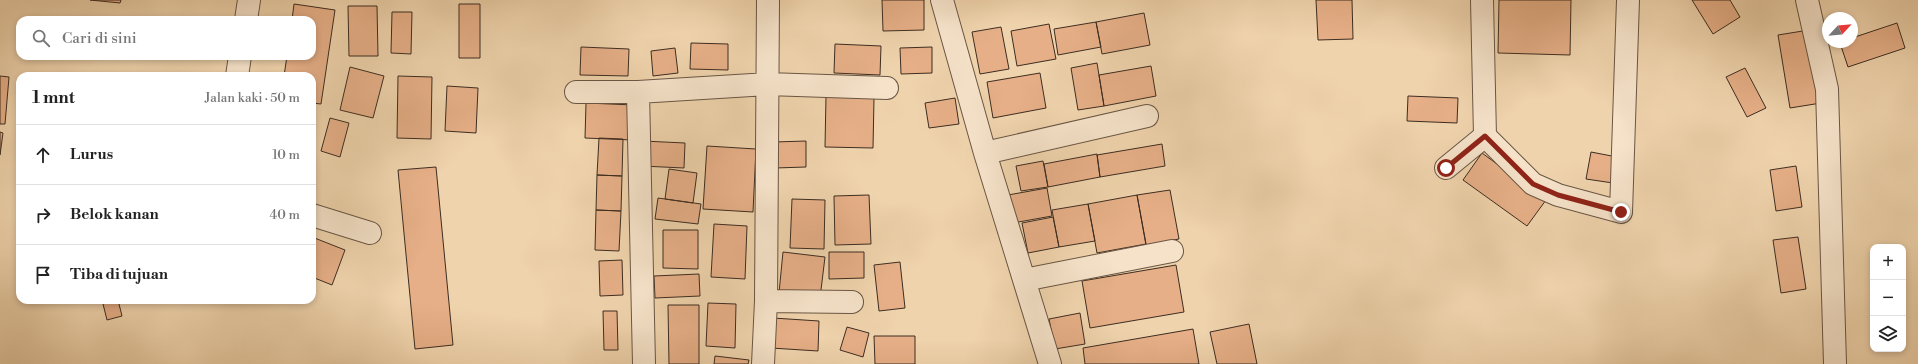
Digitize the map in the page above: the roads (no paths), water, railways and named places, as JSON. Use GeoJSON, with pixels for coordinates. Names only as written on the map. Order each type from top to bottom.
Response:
{"type":"FeatureCollection","features":[{"type":"Feature","properties":{"kind":"street"},"geometry":{"type":"LineString","coordinates":[[247,16],[249,0]]}},
{"type":"Feature","properties":{"kind":"street"},"geometry":{"type":"LineString","coordinates":[[763,364],[766,301],[768,0]]}},
{"type":"Feature","properties":{"kind":"street"},"geometry":{"type":"LineString","coordinates":[[942,0],[985,153],[1050,364]]}},
{"type":"Feature","properties":{"kind":"street"},"geometry":{"type":"LineString","coordinates":[[1482,0],[1485,136],[1533,184],[1558,195],[1621,212],[1628,0]]}},
{"type":"Feature","properties":{"kind":"street"},"geometry":{"type":"LineString","coordinates":[[1807,0],[1827,89],[1835,364]]}},
{"type":"Feature","properties":{"kind":"street"},"geometry":{"type":"LineString","coordinates":[[238,72],[239,60]]}},
{"type":"Feature","properties":{"kind":"street"},"geometry":{"type":"LineString","coordinates":[[576,92],[638,92],[767,84],[887,88]]}},
{"type":"Feature","properties":{"kind":"street"},"geometry":{"type":"LineString","coordinates":[[638,92],[644,364]]}},
{"type":"Feature","properties":{"kind":"street"},"geometry":{"type":"LineString","coordinates":[[985,153],[1147,116]]}},
{"type":"Feature","properties":{"kind":"street"},"geometry":{"type":"LineString","coordinates":[[1446,168],[1485,136]]}},
{"type":"Feature","properties":{"kind":"street"},"geometry":{"type":"LineString","coordinates":[[316,216],[370,233]]}},
{"type":"Feature","properties":{"kind":"street"},"geometry":{"type":"LineString","coordinates":[[1024,280],[1172,251]]}},
{"type":"Feature","properties":{"kind":"street"},"geometry":{"type":"LineString","coordinates":[[766,301],[852,302]]}}]}
